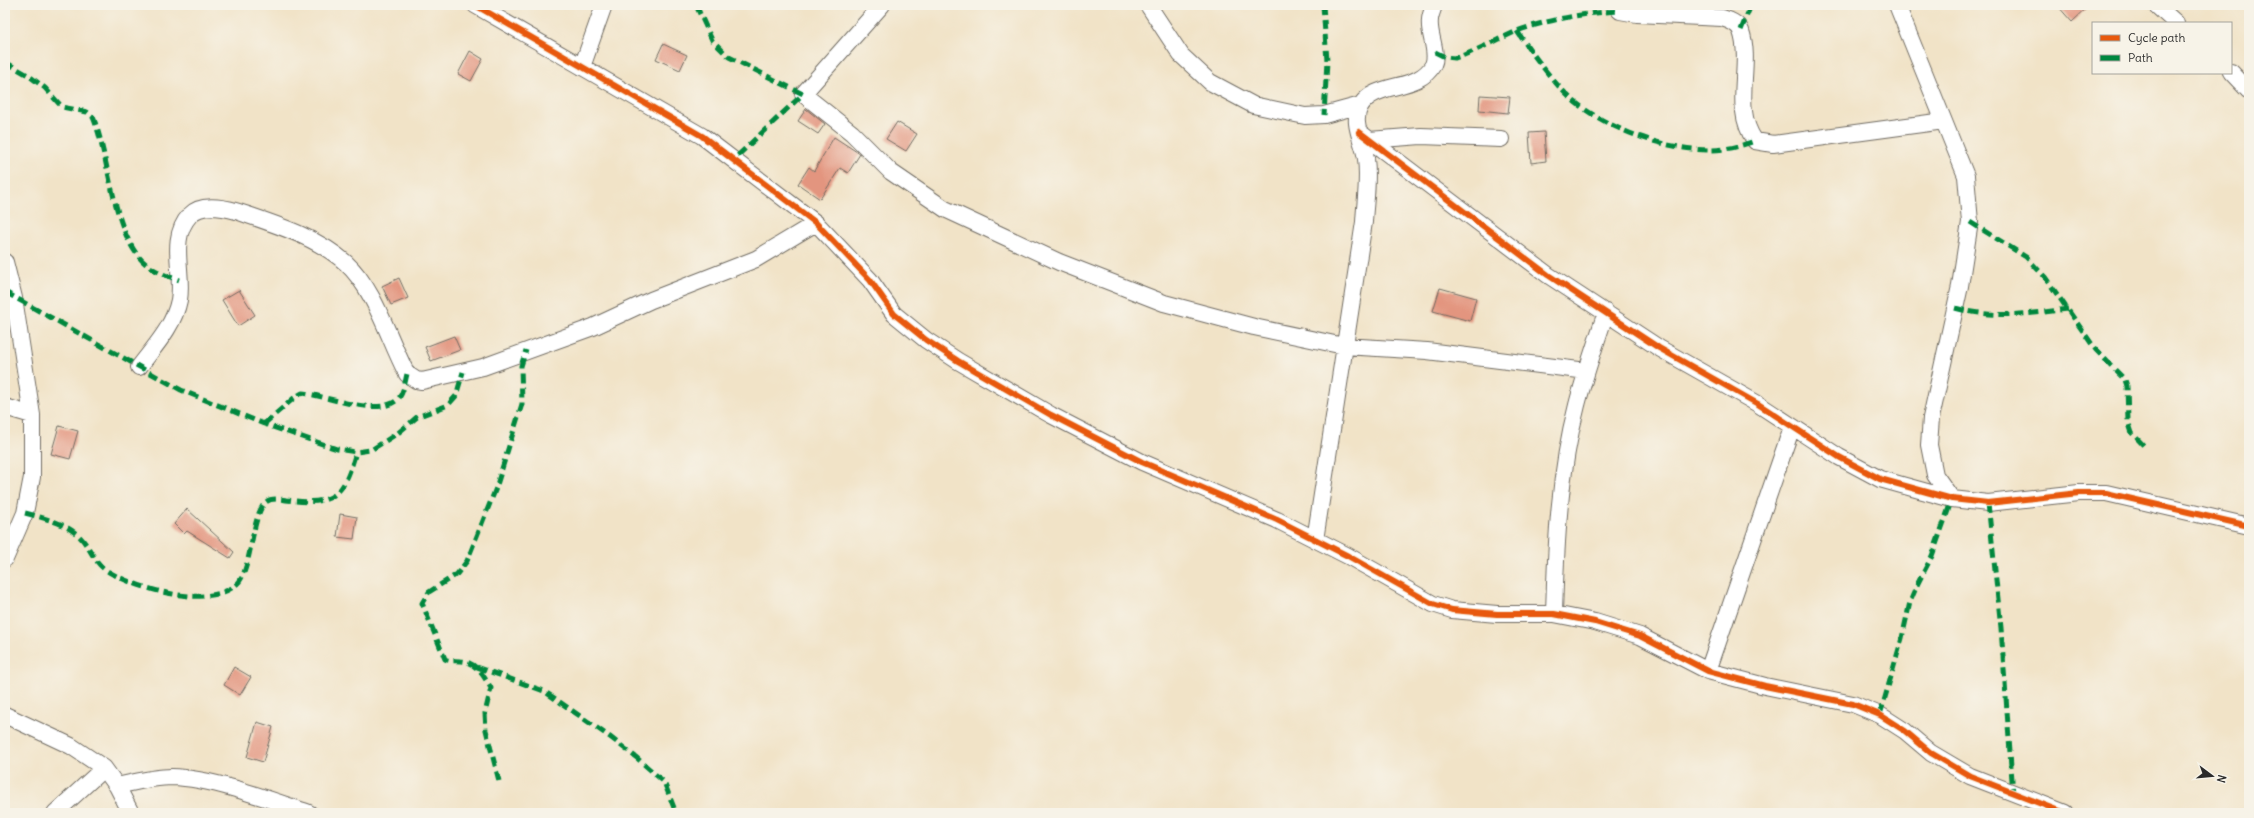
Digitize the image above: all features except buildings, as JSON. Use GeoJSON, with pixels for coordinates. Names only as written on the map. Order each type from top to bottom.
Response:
{"type":"FeatureCollection","features":[{"type":"Feature","properties":{"kind":"street"},"geometry":{"type":"LineString","coordinates":[[582,67],[604,5]]}},
{"type":"Feature","properties":{"kind":"street"},"geometry":{"type":"LineString","coordinates":[[882,5],[803,94],[852,133],[891,172],[945,208],[983,228],[1059,262],[1164,304],[1254,327],[1344,346],[1427,351],[1587,371]]}},
{"type":"Feature","properties":{"kind":"street"},"geometry":{"type":"LineString","coordinates":[[1148,5],[1181,56],[1210,82],[1254,105],[1306,116],[1324,115],[1360,105],[1370,97],[1388,88],[1408,84],[1425,76],[1434,63],[1435,52],[1430,37],[1430,19],[1434,5]]}},
{"type":"Feature","properties":{"kind":"street"},"geometry":{"type":"LineString","coordinates":[[1615,5],[1620,11],[1637,14],[1722,18],[1732,20],[1741,30],[1743,50],[1743,103],[1748,130],[1756,141],[1773,144],[1944,121]]}},
{"type":"Feature","properties":{"kind":"street"},"geometry":{"type":"LineString","coordinates":[[2156,5],[2175,22]]}},
{"type":"Feature","properties":{"kind":"street"},"geometry":{"type":"LineString","coordinates":[[482,7],[702,136],[816,223],[870,280],[894,314],[926,340],[958,361],[1050,415],[1142,462],[1277,520],[1348,556],[1416,596],[1446,608],[1497,614],[1554,614],[1595,622],[1640,636],[1708,671],[1765,686],[1853,704],[1880,715],[1905,731],[1931,752],[1970,776],[2065,813]]}},
{"type":"Feature","properties":{"kind":"street"},"geometry":{"type":"LineString","coordinates":[[1902,9],[1966,176],[1970,222],[1960,286],[1931,418],[1929,445],[1935,474],[1952,499]]}},
{"type":"Feature","properties":{"kind":"street"},"geometry":{"type":"LineString","coordinates":[[2232,73],[2249,91]]}},
{"type":"Feature","properties":{"kind":"street"},"geometry":{"type":"LineString","coordinates":[[1315,540],[1364,222],[1367,179],[1364,136],[1357,121],[1360,105]]}},
{"type":"Feature","properties":{"kind":"street"},"geometry":{"type":"LineString","coordinates":[[1364,136],[1420,136],[1501,139]]}},
{"type":"Feature","properties":{"kind":"street"},"geometry":{"type":"LineString","coordinates":[[1364,136],[1548,275],[1659,348],[1758,404],[1839,457],[1880,480],[1952,499],[1988,503],[2079,493],[2106,493],[2249,526]]}},
{"type":"Feature","properties":{"kind":"street"},"geometry":{"type":"LineString","coordinates":[[139,367],[166,331],[174,315],[179,299],[177,249],[184,226],[191,214],[200,209],[216,207],[240,212],[282,227],[322,246],[346,263],[363,285],[378,312],[407,374],[416,380],[422,381],[483,367],[593,327],[651,300],[756,259],[816,223]]}},
{"type":"Feature","properties":{"kind":"street"},"geometry":{"type":"LineString","coordinates":[[5,262],[14,298],[32,415],[31,484],[25,513],[5,559]]}},
{"type":"Feature","properties":{"kind":"street"},"geometry":{"type":"LineString","coordinates":[[1554,614],[1556,547],[1563,477],[1576,406],[1606,312]]}},
{"type":"Feature","properties":{"kind":"street"},"geometry":{"type":"LineString","coordinates":[[5,407],[32,415]]}},
{"type":"Feature","properties":{"kind":"street"},"geometry":{"type":"LineString","coordinates":[[1708,671],[1792,427]]}},
{"type":"Feature","properties":{"kind":"street"},"geometry":{"type":"LineString","coordinates":[[5,715],[71,746],[104,768],[117,786],[131,813]]}},
{"type":"Feature","properties":{"kind":"street"},"geometry":{"type":"LineString","coordinates":[[55,813],[104,768]]}},
{"type":"Feature","properties":{"kind":"street"},"geometry":{"type":"LineString","coordinates":[[117,786],[172,777],[228,788],[309,813]]}},
{"type":"Feature","properties":{"kind":"marked path"},"geometry":{"type":"LineString","coordinates":[[696,5],[712,40],[729,57],[803,94],[732,161]]}},
{"type":"Feature","properties":{"kind":"marked path"},"geometry":{"type":"LineString","coordinates":[[1323,5],[1327,61],[1324,115]]}},
{"type":"Feature","properties":{"kind":"marked path"},"geometry":{"type":"LineString","coordinates":[[1741,30],[1751,5]]}},
{"type":"Feature","properties":{"kind":"marked path"},"geometry":{"type":"LineString","coordinates":[[1435,52],[1445,57],[1455,58],[1517,31],[1542,23],[1581,15],[1620,11]]}},
{"type":"Feature","properties":{"kind":"marked path"},"geometry":{"type":"LineString","coordinates":[[1517,31],[1544,69],[1568,96],[1589,112],[1622,129],[1657,142],[1694,149],[1722,149],[1755,141]]}},
{"type":"Feature","properties":{"kind":"marked path"},"geometry":{"type":"LineString","coordinates":[[5,62],[28,75],[45,88],[62,107],[87,112],[93,117],[99,133],[113,195],[126,235],[135,251],[146,264],[158,272],[179,280]]}},
{"type":"Feature","properties":{"kind":"marked path"},"geometry":{"type":"LineString","coordinates":[[1970,222],[2026,257],[2045,277],[2096,350],[2125,380],[2127,386],[2128,421],[2132,433],[2146,448]]}},
{"type":"Feature","properties":{"kind":"marked path"},"geometry":{"type":"LineString","coordinates":[[5,292],[181,390],[264,424],[337,449],[356,452],[371,450],[398,433],[417,417],[448,405],[456,396],[463,372]]}},
{"type":"Feature","properties":{"kind":"marked path"},"geometry":{"type":"LineString","coordinates":[[1955,308],[1983,314],[2025,314],[2068,309]]}},
{"type":"Feature","properties":{"kind":"marked path"},"geometry":{"type":"LineString","coordinates":[[499,781],[486,730],[485,713],[491,688],[479,670],[471,664],[445,659],[422,603],[429,592],[457,574],[467,561],[496,488],[522,404],[521,366],[526,350]]}},
{"type":"Feature","properties":{"kind":"marked path"},"geometry":{"type":"LineString","coordinates":[[264,424],[302,393],[366,406],[391,404],[401,395],[407,374]]}},
{"type":"Feature","properties":{"kind":"marked path"},"geometry":{"type":"LineString","coordinates":[[25,513],[54,522],[74,532],[84,541],[96,560],[104,569],[122,578],[138,585],[173,594],[192,596],[209,595],[224,592],[237,584],[242,577],[249,556],[257,518],[261,508],[266,502],[276,499],[302,502],[315,501],[326,499],[334,495],[341,489],[356,452]]}},
{"type":"Feature","properties":{"kind":"marked path"},"geometry":{"type":"LineString","coordinates":[[1880,715],[1902,638],[1910,602],[1932,556],[1952,499]]}},
{"type":"Feature","properties":{"kind":"marked path"},"geometry":{"type":"LineString","coordinates":[[1988,503],[2001,628],[2013,794]]}},
{"type":"Feature","properties":{"kind":"marked path"},"geometry":{"type":"LineString","coordinates":[[477,667],[544,691],[610,737],[664,782],[676,813]]}},
{"type":"Feature","properties":{"kind":"cycle path"},"geometry":{"type":"LineString","coordinates":[[475,5],[702,136],[816,223],[870,280],[894,314],[926,340],[958,361],[1051,415],[1142,462],[1277,520],[1348,556],[1433,604],[1452,610],[1497,614],[1554,614],[1595,622],[1640,636],[1708,671],[1765,686],[1853,704],[1880,715],[1905,731],[1931,753],[1970,776],[2065,813]]}},
{"type":"Feature","properties":{"kind":"cycle path"},"geometry":{"type":"LineString","coordinates":[[1359,132],[1548,275],[1659,348],[1758,404],[1839,457],[1880,479],[1952,499],[1988,503],[2079,493],[2106,493],[2249,526]]}}]}
